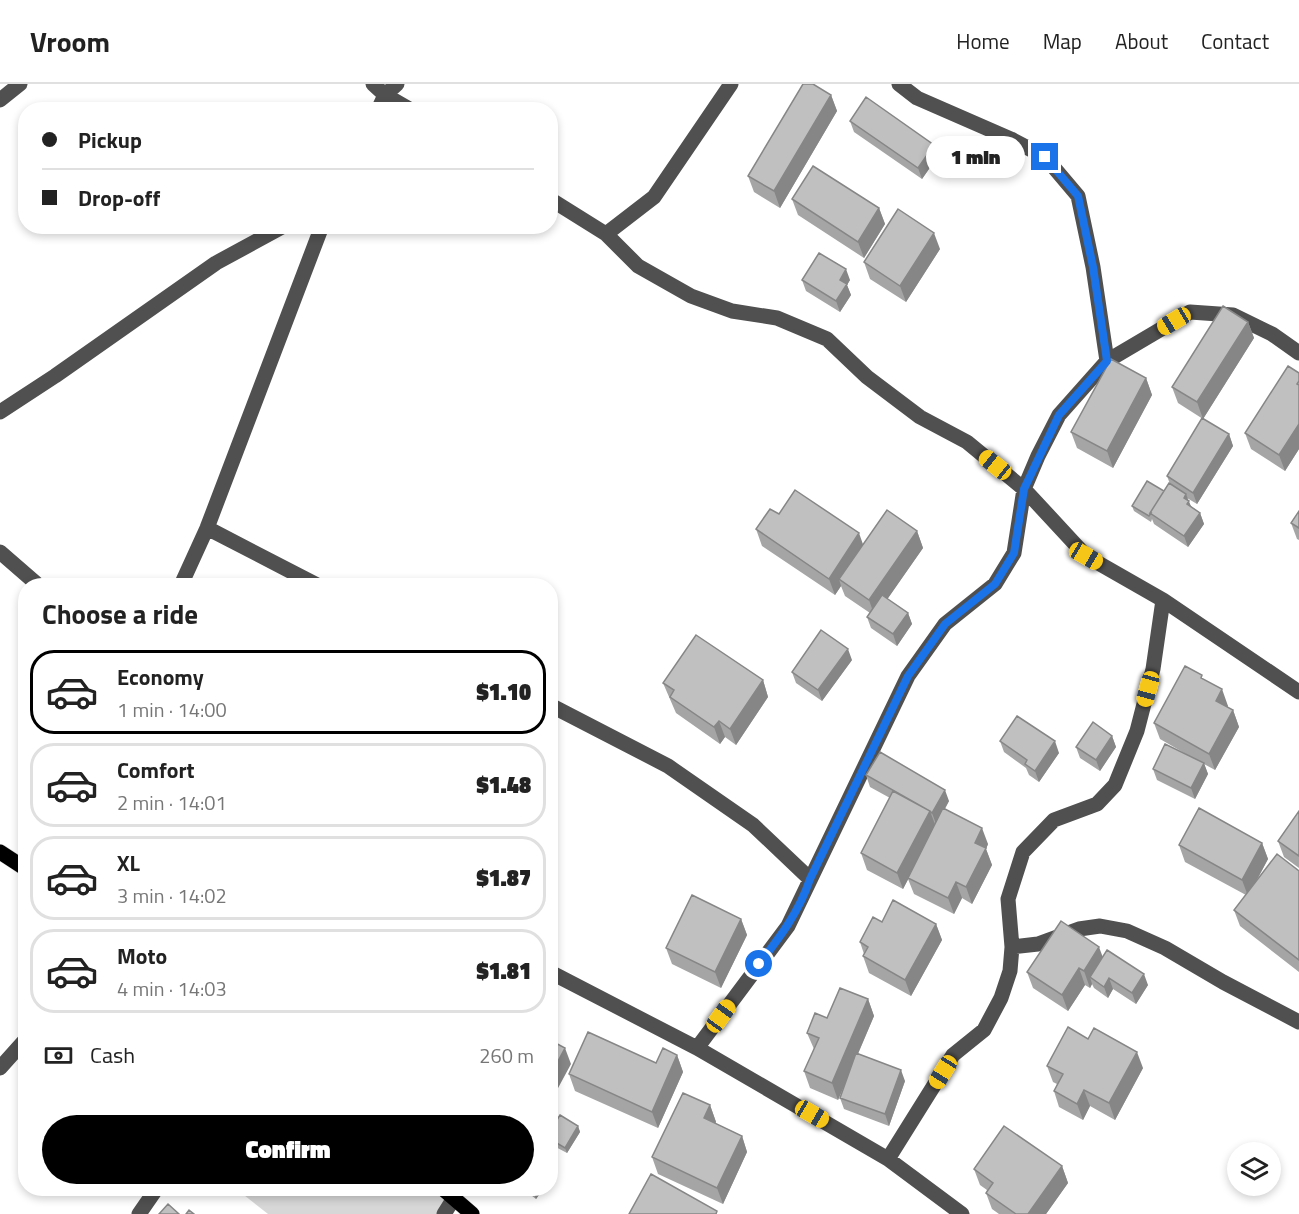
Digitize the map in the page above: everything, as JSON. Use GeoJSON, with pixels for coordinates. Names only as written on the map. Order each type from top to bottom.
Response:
{"type":"FeatureCollection","features":[{"type":"Feature","properties":{"kind":"main road"},"geometry":{"type":"LineString","coordinates":[[0,852],[18,861]]}},
{"type":"Feature","properties":{"kind":"main road"},"geometry":{"type":"LineString","coordinates":[[451,1196],[472,1214]]}},
{"type":"Feature","properties":{"kind":"street"},"geometry":{"type":"LineString","coordinates":[[0,100],[20,84]]}},
{"type":"Feature","properties":{"kind":"street"},"geometry":{"type":"LineString","coordinates":[[374,84],[385,95],[397,102]]}},
{"type":"Feature","properties":{"kind":"street"},"geometry":{"type":"LineString","coordinates":[[382,102],[385,95],[397,84]]}},
{"type":"Feature","properties":{"kind":"street"},"geometry":{"type":"LineString","coordinates":[[606,234],[654,197],[731,84]]}},
{"type":"Feature","properties":{"kind":"street"},"geometry":{"type":"LineString","coordinates":[[899,84],[917,98],[1011,139],[1045,157],[1078,196],[1093,267],[1107,361]]}},
{"type":"Feature","properties":{"kind":"street"},"geometry":{"type":"LineString","coordinates":[[558,204],[606,234],[638,266],[690,296],[732,311],[777,318],[827,339],[867,377],[920,417],[967,442],[1024,489],[1086,556],[1163,600],[1299,692]]}},
{"type":"Feature","properties":{"kind":"street"},"geometry":{"type":"LineString","coordinates":[[0,412],[55,376],[216,262],[269,234]]}},
{"type":"Feature","properties":{"kind":"street"},"geometry":{"type":"LineString","coordinates":[[184,578],[207,528],[319,234]]}},
{"type":"Feature","properties":{"kind":"street"},"geometry":{"type":"LineString","coordinates":[[698,1048],[788,926],[804,897],[810,879],[908,676],[945,624],[995,584],[1014,553],[1024,489],[1059,415],[1107,361],[1190,312],[1233,315],[1272,334],[1299,353]]}},
{"type":"Feature","properties":{"kind":"street"},"geometry":{"type":"LineString","coordinates":[[207,528],[303,578]]}},
{"type":"Feature","properties":{"kind":"street"},"geometry":{"type":"LineString","coordinates":[[0,552],[30,578]]}},
{"type":"Feature","properties":{"kind":"street"},"geometry":{"type":"LineString","coordinates":[[888,1159],[954,1055],[984,1030],[1004,989],[1010,970],[1012,947],[1008,899],[1023,852],[1054,820],[1097,804],[1115,785],[1137,731],[1153,669],[1163,600]]}},
{"type":"Feature","properties":{"kind":"street"},"geometry":{"type":"LineString","coordinates":[[558,709],[668,766],[753,825],[810,879]]}},
{"type":"Feature","properties":{"kind":"street"},"geometry":{"type":"LineString","coordinates":[[1012,947],[1038,944],[1079,929],[1100,926],[1127,931],[1165,948],[1299,1022]]}},
{"type":"Feature","properties":{"kind":"street"},"geometry":{"type":"LineString","coordinates":[[558,976],[698,1048],[888,1159],[962,1214]]}},
{"type":"Feature","properties":{"kind":"street"},"geometry":{"type":"LineString","coordinates":[[0,1068],[18,1048]]}},
{"type":"Feature","properties":{"kind":"street"},"geometry":{"type":"LineString","coordinates":[[139,1214],[151,1196]]}},
{"type":"Feature","properties":{"kind":"street"},"geometry":{"type":"LineString","coordinates":[[444,1214],[447,1196]]}},
{"type":"Feature","properties":{"kind":"shaded area"},"geometry":{"type":"Polygon","coordinates":[[[245,1196],[444,1196],[448,1199],[439,1214],[268,1214],[245,1196]]]}},
{"type":"Feature","properties":{"kind":"building"},"geometry":{"type":"Polygon","coordinates":[[[803,84],[813,84],[831,95],[774,191],[748,176],[803,84]]]}},
{"type":"Feature","properties":{"kind":"building"},"geometry":{"type":"Polygon","coordinates":[[[866,97],[934,145],[918,168],[850,121],[866,97]]]}},
{"type":"Feature","properties":{"kind":"building"},"geometry":{"type":"Polygon","coordinates":[[[813,166],[879,208],[858,242],[792,199],[813,166]]]}},
{"type":"Feature","properties":{"kind":"building"},"geometry":{"type":"Polygon","coordinates":[[[898,209],[934,233],[900,286],[864,262],[898,209]]]}},
{"type":"Feature","properties":{"kind":"building"},"geometry":{"type":"Polygon","coordinates":[[[819,253],[846,269],[840,280],[847,284],[836,301],[802,280],[819,253]]]}},
{"type":"Feature","properties":{"kind":"building"},"geometry":{"type":"Polygon","coordinates":[[[1223,306],[1248,322],[1197,402],[1172,387],[1223,306]]]}},
{"type":"Feature","properties":{"kind":"building"},"geometry":{"type":"Polygon","coordinates":[[[1111,359],[1146,378],[1107,451],[1071,432],[1111,359]]]}},
{"type":"Feature","properties":{"kind":"building"},"geometry":{"type":"Polygon","coordinates":[[[1288,366],[1299,373],[1297,384],[1299,385],[1299,424],[1279,455],[1245,433],[1288,366]]]}},
{"type":"Feature","properties":{"kind":"building"},"geometry":{"type":"Polygon","coordinates":[[[1202,418],[1229,434],[1193,493],[1167,476],[1202,418]]]}},
{"type":"Feature","properties":{"kind":"building"},"geometry":{"type":"Polygon","coordinates":[[[1147,481],[1164,491],[1149,516],[1132,506],[1147,481]]]}},
{"type":"Feature","properties":{"kind":"building"},"geometry":{"type":"Polygon","coordinates":[[[1169,483],[1186,494],[1184,498],[1189,501],[1187,504],[1200,513],[1184,536],[1150,513],[1169,483]]]}},
{"type":"Feature","properties":{"kind":"building"},"geometry":{"type":"Polygon","coordinates":[[[795,490],[859,533],[829,579],[756,529],[770,509],[779,514],[795,490]]]}},
{"type":"Feature","properties":{"kind":"building"},"geometry":{"type":"Polygon","coordinates":[[[887,510],[917,531],[869,600],[839,579],[887,510]]]}},
{"type":"Feature","properties":{"kind":"building"},"geometry":{"type":"Polygon","coordinates":[[[1299,511],[1299,528],[1291,523],[1299,511]]]}},
{"type":"Feature","properties":{"kind":"building"},"geometry":{"type":"Polygon","coordinates":[[[882,595],[908,613],[893,634],[867,617],[882,595]]]}},
{"type":"Feature","properties":{"kind":"building"},"geometry":{"type":"Polygon","coordinates":[[[821,630],[848,649],[818,690],[792,672],[821,630]]]}},
{"type":"Feature","properties":{"kind":"building"},"geometry":{"type":"Polygon","coordinates":[[[696,635],[763,680],[730,729],[719,721],[714,727],[670,697],[674,690],[663,683],[696,635]]]}},
{"type":"Feature","properties":{"kind":"building"},"geometry":{"type":"Polygon","coordinates":[[[1185,666],[1222,689],[1216,701],[1233,710],[1209,754],[1154,723],[1185,666]]]}},
{"type":"Feature","properties":{"kind":"building"},"geometry":{"type":"Polygon","coordinates":[[[1017,716],[1055,741],[1035,771],[1025,764],[1027,760],[1000,741],[1017,716]]]}},
{"type":"Feature","properties":{"kind":"building"},"geometry":{"type":"Polygon","coordinates":[[[1093,722],[1112,736],[1096,760],[1076,747],[1093,722]]]}},
{"type":"Feature","properties":{"kind":"building"},"geometry":{"type":"Polygon","coordinates":[[[1165,744],[1204,763],[1191,788],[1153,769],[1165,744]]]}},
{"type":"Feature","properties":{"kind":"building"},"geometry":{"type":"Polygon","coordinates":[[[880,752],[945,790],[932,813],[866,775],[880,752]]]}},
{"type":"Feature","properties":{"kind":"building"},"geometry":{"type":"Polygon","coordinates":[[[893,791],[930,811],[897,873],[861,853],[893,791]]]}},
{"type":"Feature","properties":{"kind":"building"},"geometry":{"type":"Polygon","coordinates":[[[943,808],[982,828],[975,843],[986,848],[966,887],[956,882],[948,898],[908,878],[943,808]]]}},
{"type":"Feature","properties":{"kind":"building"},"geometry":{"type":"Polygon","coordinates":[[[1199,808],[1262,843],[1242,880],[1179,845],[1199,808]]]}},
{"type":"Feature","properties":{"kind":"building"},"geometry":{"type":"Polygon","coordinates":[[[1299,811],[1299,856],[1278,841],[1299,811]]]}},
{"type":"Feature","properties":{"kind":"building"},"geometry":{"type":"Polygon","coordinates":[[[1277,854],[1299,871],[1299,960],[1234,910],[1277,854]]]}},
{"type":"Feature","properties":{"kind":"building"},"geometry":{"type":"Polygon","coordinates":[[[692,895],[741,919],[715,972],[666,948],[692,895]]]}},
{"type":"Feature","properties":{"kind":"building"},"geometry":{"type":"Polygon","coordinates":[[[893,900],[936,924],[905,980],[863,956],[868,947],[860,942],[873,917],[882,922],[893,900]]]}},
{"type":"Feature","properties":{"kind":"building"},"geometry":{"type":"Polygon","coordinates":[[[1061,921],[1099,947],[1084,971],[1079,968],[1062,995],[1027,972],[1061,921]]]}},
{"type":"Feature","properties":{"kind":"building"},"geometry":{"type":"Polygon","coordinates":[[[1107,950],[1144,974],[1132,993],[1109,978],[1104,987],[1090,977],[1107,950]]]}},
{"type":"Feature","properties":{"kind":"building"},"geometry":{"type":"Polygon","coordinates":[[[840,988],[868,999],[832,1083],[804,1071],[819,1038],[807,1033],[815,1013],[827,1018],[840,988]]]}},
{"type":"Feature","properties":{"kind":"building"},"geometry":{"type":"Polygon","coordinates":[[[1068,1027],[1088,1039],[1094,1028],[1137,1052],[1109,1103],[1084,1090],[1077,1104],[1054,1091],[1063,1074],[1047,1066],[1068,1027]]]}},
{"type":"Feature","properties":{"kind":"building"},"geometry":{"type":"Polygon","coordinates":[[[588,1032],[656,1063],[663,1048],[677,1055],[652,1112],[569,1074],[588,1032]]]}},
{"type":"Feature","properties":{"kind":"building"},"geometry":{"type":"Polygon","coordinates":[[[558,1044],[565,1048],[558,1061],[558,1044]]]}},
{"type":"Feature","properties":{"kind":"building"},"geometry":{"type":"Polygon","coordinates":[[[856,1053],[901,1070],[885,1114],[840,1098],[856,1053]]]}},
{"type":"Feature","properties":{"kind":"building"},"geometry":{"type":"Polygon","coordinates":[[[683,1093],[710,1105],[704,1118],[742,1136],[717,1188],[652,1157],[683,1093]]]}},
{"type":"Feature","properties":{"kind":"building"},"geometry":{"type":"Polygon","coordinates":[[[560,1115],[578,1126],[565,1148],[558,1144],[560,1115]]]}},
{"type":"Feature","properties":{"kind":"building"},"geometry":{"type":"Polygon","coordinates":[[[1004,1126],[1062,1166],[1028,1214],[1016,1214],[986,1193],[993,1183],[974,1169],[1004,1126]]]}},
{"type":"Feature","properties":{"kind":"building"},"geometry":{"type":"Polygon","coordinates":[[[651,1174],[717,1211],[716,1214],[629,1214],[651,1174]]]}},
{"type":"Feature","properties":{"kind":"building"},"geometry":{"type":"Polygon","coordinates":[[[168,1204],[179,1214],[159,1214],[168,1204]]]}},
{"type":"Feature","properties":{"kind":"route"},"geometry":{"type":"LineString","coordinates":[[759,964],[788,926],[804,897],[810,879],[908,676],[945,624],[995,584],[1014,553],[1024,489],[1038,456],[1059,415],[1107,361],[1093,267],[1078,196],[1045,157]]}}]}
